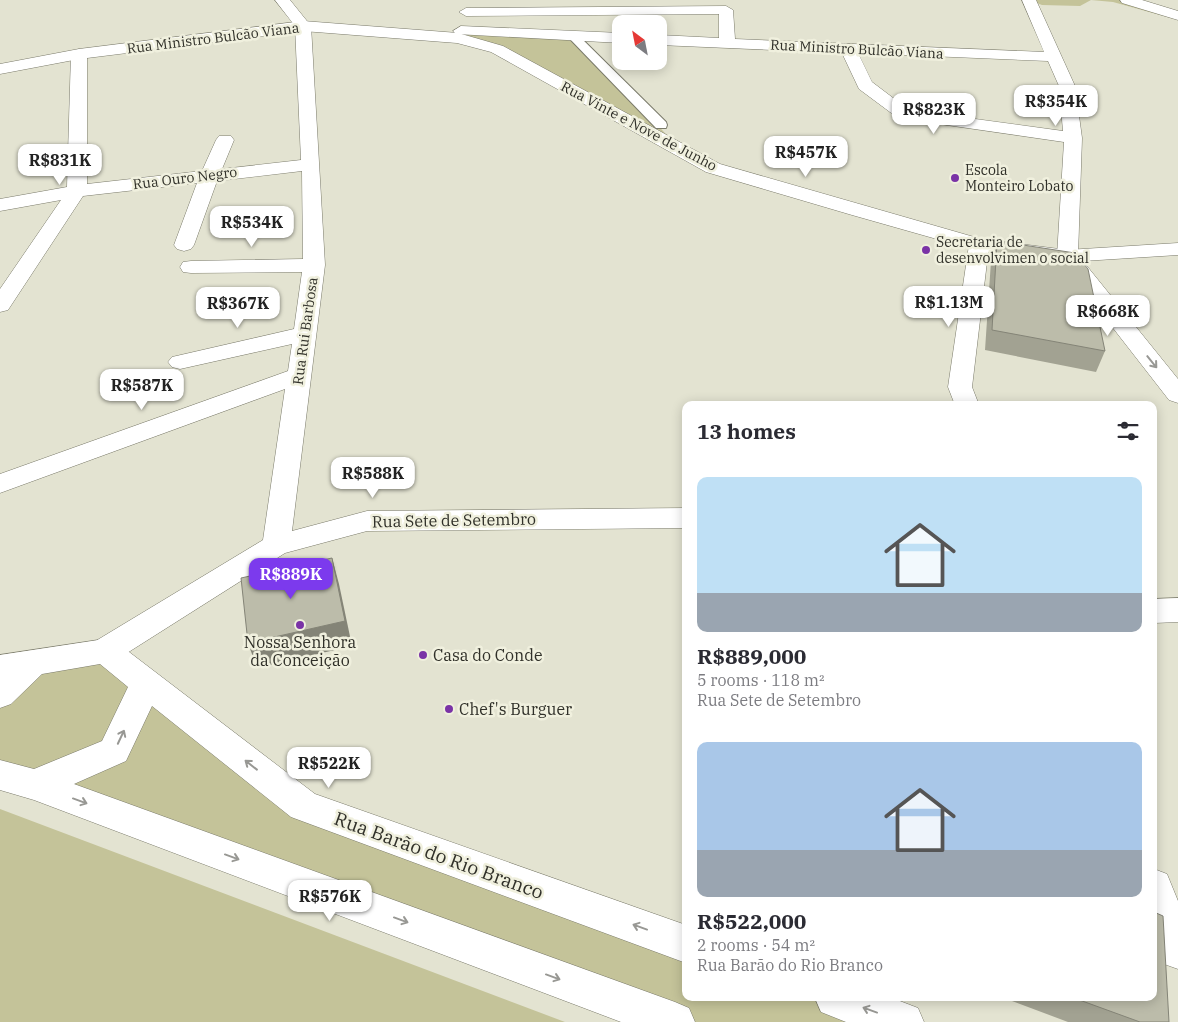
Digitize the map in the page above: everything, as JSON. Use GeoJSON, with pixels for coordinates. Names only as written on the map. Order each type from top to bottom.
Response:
{"type":"FeatureCollection","features":[{"type":"Feature","properties":{"kind":"street"},"geometry":{"type":"LineString","coordinates":[[282,0],[303,26]]}},
{"type":"Feature","properties":{"kind":"street"},"geometry":{"type":"LineString","coordinates":[[1029,0],[1067,86],[1073,138],[1067,256],[1178,394]]}},
{"type":"Feature","properties":{"kind":"street"},"geometry":{"type":"LineString","coordinates":[[1127,0],[1178,16]]}},
{"type":"Feature","properties":{"kind":"street"},"geometry":{"type":"LineString","coordinates":[[459,34],[468,6],[726,10],[727,43]]}},
{"type":"Feature","properties":{"kind":"street","name":"Rua Ministro Bulcão Viana"},"geometry":{"type":"LineString","coordinates":[[0,68],[79,54],[303,26],[459,34],[612,38]]}},
{"type":"Feature","properties":{"kind":"street","name":"Rua Rui Barbosa"},"geometry":{"type":"LineString","coordinates":[[276,545],[314,265],[311,164],[303,26]]}},
{"type":"Feature","properties":{"kind":"street","name":"Rua Vinte e Nove de Junho"},"geometry":{"type":"LineString","coordinates":[[459,34],[497,49],[713,168],[978,245],[1067,256],[1178,249]]}},
{"type":"Feature","properties":{"kind":"street","name":"Rua Ministro Bulcão Viana"},"geometry":{"type":"LineString","coordinates":[[668,40],[1055,58]]}},
{"type":"Feature","properties":{"kind":"street"},"geometry":{"type":"LineString","coordinates":[[848,48],[865,85],[904,114],[1073,138]]}},
{"type":"Feature","properties":{"kind":"street"},"geometry":{"type":"LineString","coordinates":[[0,305],[77,191],[79,54]]}},
{"type":"Feature","properties":{"kind":"street"},"geometry":{"type":"LineString","coordinates":[[184,246],[209,176],[225,140]]}},
{"type":"Feature","properties":{"kind":"street","name":"Rua Ouro Negro"},"geometry":{"type":"LineString","coordinates":[[0,205],[77,191],[311,164]]}},
{"type":"Feature","properties":{"kind":"street"},"geometry":{"type":"LineString","coordinates":[[965,401],[960,387],[978,245]]}},
{"type":"Feature","properties":{"kind":"street"},"geometry":{"type":"LineString","coordinates":[[192,267],[314,265]]}},
{"type":"Feature","properties":{"kind":"street"},"geometry":{"type":"LineString","coordinates":[[180,362],[304,334]]}},
{"type":"Feature","properties":{"kind":"street"},"geometry":{"type":"LineString","coordinates":[[0,484],[298,376]]}},
{"type":"Feature","properties":{"kind":"street","name":"Rua Sete de Setembro"},"geometry":{"type":"LineString","coordinates":[[105,650],[276,545],[367,521],[682,518]]}},
{"type":"Feature","properties":{"kind":"street"},"geometry":{"type":"LineString","coordinates":[[1157,611],[1178,610]]}},
{"type":"Feature","properties":{"kind":"street"},"geometry":{"type":"LineString","coordinates":[[0,695],[16,665],[105,650]]}},
{"type":"Feature","properties":{"kind":"street","name":"Rua Barão do Rio Branco"},"geometry":{"type":"LineString","coordinates":[[105,650],[303,806],[682,943]]}},
{"type":"Feature","properties":{"kind":"street"},"geometry":{"type":"LineString","coordinates":[[35,784],[114,751],[146,683]]}},
{"type":"Feature","properties":{"kind":"street"},"geometry":{"type":"LineString","coordinates":[[0,775],[35,784],[675,1022]]}},
{"type":"Feature","properties":{"kind":"street"},"geometry":{"type":"LineString","coordinates":[[1157,895],[1178,950]]}},
{"type":"Feature","properties":{"kind":"street"},"geometry":{"type":"LineString","coordinates":[[844,1001],[904,1022]]}},
{"type":"Feature","properties":{"kind":"lane","name":"Rua Vinte e Nove de Junho"},"geometry":{"type":"LineString","coordinates":[[572,36],[661,125]]}},
{"type":"Feature","properties":{"kind":"green space"},"geometry":{"type":"Polygon","coordinates":[[[1029,0],[1091,0],[1080,6],[1042,5],[1029,0]]]}},
{"type":"Feature","properties":{"kind":"green space"},"geometry":{"type":"Polygon","coordinates":[[[1091,0],[1127,0],[1178,20],[1113,2],[1091,0]]]}},
{"type":"Feature","properties":{"kind":"green space"},"geometry":{"type":"Polygon","coordinates":[[[461,31],[573,36],[681,150],[497,49],[458,38],[461,31]]]}},
{"type":"Feature","properties":{"kind":"green space"},"geometry":{"type":"Polygon","coordinates":[[[105,651],[303,806],[682,943],[682,1001],[844,1001],[904,1022],[675,1022],[0,775],[0,668],[105,651]]]}},
{"type":"Feature","properties":{"kind":"green space"},"geometry":{"type":"Polygon","coordinates":[[[0,809],[565,1022],[0,1022],[0,809]]]}},
{"type":"Feature","properties":{"kind":"building"},"geometry":{"type":"Polygon","coordinates":[[[997,241],[1075,253],[1088,269],[1105,351],[992,330],[997,241]]]}},
{"type":"Feature","properties":{"kind":"building"},"geometry":{"type":"Polygon","coordinates":[[[332,558],[345,621],[248,643],[241,578],[332,558]]]}},
{"type":"Feature","properties":{"kind":"building"},"geometry":{"type":"Polygon","coordinates":[[[1157,913],[1163,916],[1169,1022],[1140,1022],[1082,1001],[1157,1001],[1157,913]]]}},
{"type":"Feature","properties":{"kind":"place","name":"Escola Monteiro Lobato"},"geometry":{"type":"Point","coordinates":[955,178]}},
{"type":"Feature","properties":{"kind":"place","name":"Secretaria de desenvolvimen o social"},"geometry":{"type":"Point","coordinates":[926,250]}},
{"type":"Feature","properties":{"kind":"place","name":"Nossa Senhora da Conceição"},"geometry":{"type":"Point","coordinates":[300,625]}},
{"type":"Feature","properties":{"kind":"place","name":"Casa do Conde"},"geometry":{"type":"Point","coordinates":[423,655]}},
{"type":"Feature","properties":{"kind":"place","name":"Chef's Burguer"},"geometry":{"type":"Point","coordinates":[449,709]}}]}
